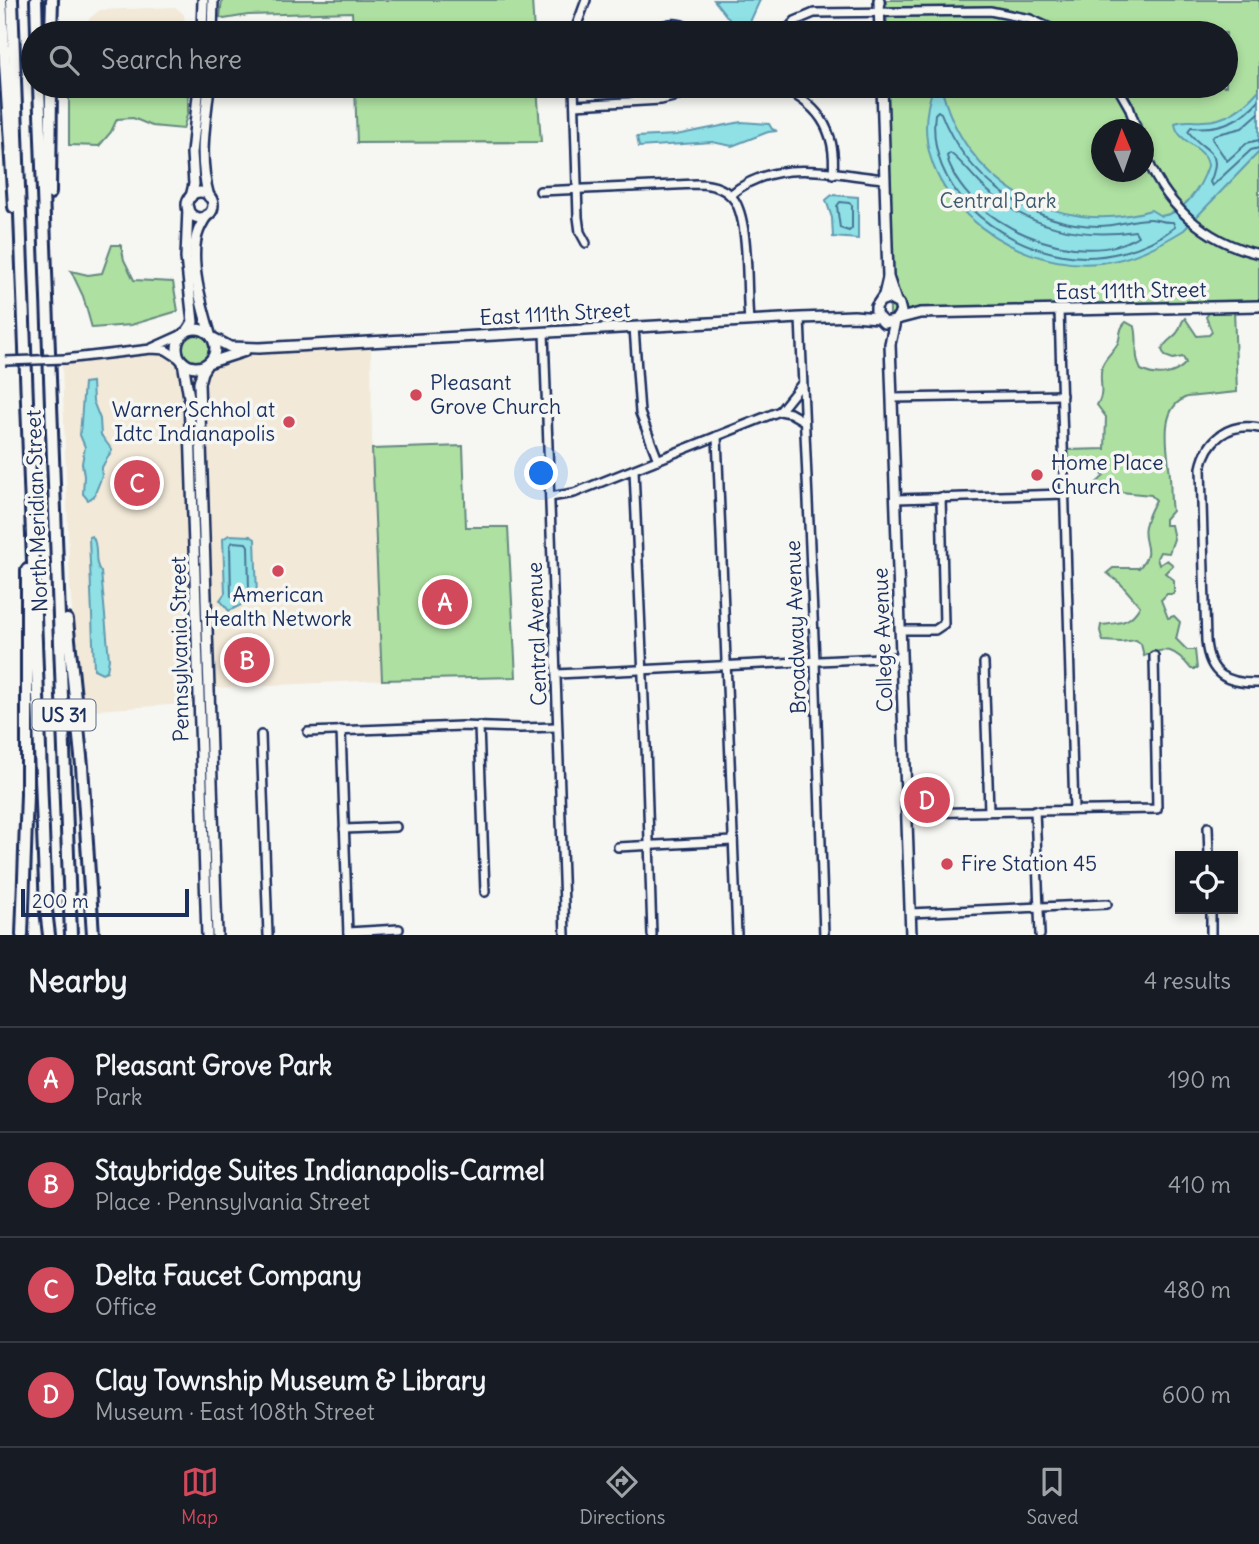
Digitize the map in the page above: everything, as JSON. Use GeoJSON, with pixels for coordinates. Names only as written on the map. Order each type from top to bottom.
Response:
{"type":"FeatureCollection","features":[{"type":"Feature","properties":{"kind":"highway"},"geometry":{"type":"LineString","coordinates":[[1,0],[15,225],[23,275]]}},
{"type":"Feature","properties":{"kind":"highway","name":"North Meridian Street"},"geometry":{"type":"LineString","coordinates":[[12,0],[47,935]]}},
{"type":"Feature","properties":{"kind":"highway"},"geometry":{"type":"LineString","coordinates":[[36,0],[37,21]]}},
{"type":"Feature","properties":{"kind":"highway"},"geometry":{"type":"LineString","coordinates":[[51,21],[52,0]]}},
{"type":"Feature","properties":{"kind":"highway","name":"North Meridian Street"},"geometry":{"type":"LineString","coordinates":[[40,98],[71,935]]}},
{"type":"Feature","properties":{"kind":"highway"},"geometry":{"type":"LineString","coordinates":[[47,273],[51,98]]}},
{"type":"Feature","properties":{"kind":"highway"},"geometry":{"type":"LineString","coordinates":[[22,935],[27,807],[27,550],[31,462]]}},
{"type":"Feature","properties":{"kind":"highway"},"geometry":{"type":"LineString","coordinates":[[56,495],[82,766],[93,935]]}},
{"type":"Feature","properties":{"kind":"main road"},"geometry":{"type":"LineString","coordinates":[[202,21],[203,0]]}},
{"type":"Feature","properties":{"kind":"main road"},"geometry":{"type":"LineString","coordinates":[[212,21],[213,0]]}},
{"type":"Feature","properties":{"kind":"main road"},"geometry":{"type":"LineString","coordinates":[[879,0],[879,21]]}},
{"type":"Feature","properties":{"kind":"main road"},"geometry":{"type":"LineString","coordinates":[[198,98],[192,153],[194,184],[187,208],[186,258],[192,322],[177,348],[182,360],[195,368],[208,363],[216,351],[199,289],[195,247],[198,230],[212,207],[203,174],[202,148],[208,98]]}},
{"type":"Feature","properties":{"kind":"main road"},"geometry":{"type":"LineString","coordinates":[[883,98],[888,277],[901,312],[896,320],[888,323],[879,320],[875,311],[888,277]]}},
{"type":"Feature","properties":{"kind":"main road"},"geometry":{"type":"LineString","coordinates":[[191,197],[200,193],[209,197]]}},
{"type":"Feature","properties":{"kind":"main road"},"geometry":{"type":"LineString","coordinates":[[187,208],[193,216],[201,218],[207,215]]}},
{"type":"Feature","properties":{"kind":"main road"},"geometry":{"type":"LineString","coordinates":[[879,302],[888,298],[897,303]]}},
{"type":"Feature","properties":{"kind":"main road","name":"East 111th Street"},"geometry":{"type":"LineString","coordinates":[[854,316],[879,302]]}},
{"type":"Feature","properties":{"kind":"main road","name":"East 111th Street"},"geometry":{"type":"LineString","coordinates":[[897,303],[919,313]]}},
{"type":"Feature","properties":{"kind":"main road","name":"East 111th Street"},"geometry":{"type":"LineString","coordinates":[[896,320],[919,313],[1259,306]]}},
{"type":"Feature","properties":{"kind":"main road","name":"East 111th Street"},"geometry":{"type":"LineString","coordinates":[[211,336],[230,347],[259,348],[800,318],[854,316],[879,320]]}},
{"type":"Feature","properties":{"kind":"main road","name":"College Avenue"},"geometry":{"type":"LineString","coordinates":[[879,320],[890,344]]}},
{"type":"Feature","properties":{"kind":"main road","name":"College Avenue"},"geometry":{"type":"LineString","coordinates":[[896,320],[890,344],[911,935]]}},
{"type":"Feature","properties":{"kind":"main road"},"geometry":{"type":"LineString","coordinates":[[186,332],[200,329],[211,336]]}},
{"type":"Feature","properties":{"kind":"main road","name":"East 111th Street"},"geometry":{"type":"LineString","coordinates":[[208,363],[259,348]]}},
{"type":"Feature","properties":{"kind":"main road","name":"Pennsylvania Street"},"geometry":{"type":"LineString","coordinates":[[182,360],[189,397],[207,935]]}},
{"type":"Feature","properties":{"kind":"main road","name":"Pennsylvania Street"},"geometry":{"type":"LineString","coordinates":[[208,363],[199,377],[199,388],[217,935]]}},
{"type":"Feature","properties":{"kind":"street"},"geometry":{"type":"LineString","coordinates":[[578,21],[586,0]]}},
{"type":"Feature","properties":{"kind":"street"},"geometry":{"type":"LineString","coordinates":[[795,21],[809,14],[995,11],[1034,21]]}},
{"type":"Feature","properties":{"kind":"street"},"geometry":{"type":"LineString","coordinates":[[575,98],[579,225],[586,243]]}},
{"type":"Feature","properties":{"kind":"street"},"geometry":{"type":"LineString","coordinates":[[575,105],[669,98]]}},
{"type":"Feature","properties":{"kind":"street"},"geometry":{"type":"LineString","coordinates":[[796,98],[809,106],[824,122],[832,142],[833,174]]}},
{"type":"Feature","properties":{"kind":"street"},"geometry":{"type":"LineString","coordinates":[[1122,98],[1132,119]]}},
{"type":"Feature","properties":{"kind":"street"},"geometry":{"type":"LineString","coordinates":[[730,195],[761,177],[780,171],[800,170],[886,179]]}},
{"type":"Feature","properties":{"kind":"street"},"geometry":{"type":"LineString","coordinates":[[1154,176],[1182,213],[1202,229],[1229,244],[1259,254]]}},
{"type":"Feature","properties":{"kind":"street"},"geometry":{"type":"LineString","coordinates":[[540,191],[705,184],[720,188],[730,195],[741,219],[748,279],[749,321]]}},
{"type":"Feature","properties":{"kind":"street"},"geometry":{"type":"LineString","coordinates":[[1059,310],[1074,810]]}},
{"type":"Feature","properties":{"kind":"street","name":"Broadway Avenue"},"geometry":{"type":"LineString","coordinates":[[800,318],[824,935]]}},
{"type":"Feature","properties":{"kind":"street"},"geometry":{"type":"LineString","coordinates":[[634,327],[639,407],[658,460]]}},
{"type":"Feature","properties":{"kind":"street"},"geometry":{"type":"LineString","coordinates":[[151,349],[186,332]]}},
{"type":"Feature","properties":{"kind":"street","name":"Central Avenue"},"geometry":{"type":"LineString","coordinates":[[544,332],[565,935]]}},
{"type":"Feature","properties":{"kind":"street"},"geometry":{"type":"LineString","coordinates":[[2,361],[65,359],[151,349],[166,351],[182,360]]}},
{"type":"Feature","properties":{"kind":"street"},"geometry":{"type":"LineString","coordinates":[[551,497],[570,495],[780,411],[802,383]]}},
{"type":"Feature","properties":{"kind":"street"},"geometry":{"type":"LineString","coordinates":[[892,398],[1062,395]]}},
{"type":"Feature","properties":{"kind":"street"},"geometry":{"type":"LineString","coordinates":[[780,411],[804,421]]}},
{"type":"Feature","properties":{"kind":"street"},"geometry":{"type":"LineString","coordinates":[[1259,428],[1238,427],[1218,436],[1207,449],[1201,468],[1206,641],[1209,658],[1218,672],[1226,678],[1241,683],[1259,682]]}},
{"type":"Feature","properties":{"kind":"street"},"geometry":{"type":"LineString","coordinates":[[717,436],[737,935]]}},
{"type":"Feature","properties":{"kind":"street"},"geometry":{"type":"LineString","coordinates":[[634,470],[652,935]]}},
{"type":"Feature","properties":{"kind":"street"},"geometry":{"type":"LineString","coordinates":[[895,499],[1065,494]]}},
{"type":"Feature","properties":{"kind":"street"},"geometry":{"type":"LineString","coordinates":[[901,631],[935,630],[944,624],[940,498]]}},
{"type":"Feature","properties":{"kind":"street"},"geometry":{"type":"LineString","coordinates":[[907,813],[1157,809],[1154,656]]}},
{"type":"Feature","properties":{"kind":"street"},"geometry":{"type":"LineString","coordinates":[[556,674],[901,657]]}},
{"type":"Feature","properties":{"kind":"street"},"geometry":{"type":"LineString","coordinates":[[984,663],[989,811]]}},
{"type":"Feature","properties":{"kind":"street"},"geometry":{"type":"LineString","coordinates":[[479,726],[485,892]]}},
{"type":"Feature","properties":{"kind":"street"},"geometry":{"type":"LineString","coordinates":[[308,732],[479,726],[557,727]]}},
{"type":"Feature","properties":{"kind":"street"},"geometry":{"type":"LineString","coordinates":[[341,730],[348,934],[399,929]]}},
{"type":"Feature","properties":{"kind":"street"},"geometry":{"type":"LineString","coordinates":[[261,735],[268,935]]}},
{"type":"Feature","properties":{"kind":"street"},"geometry":{"type":"LineString","coordinates":[[1035,810],[1040,935]]}},
{"type":"Feature","properties":{"kind":"street"},"geometry":{"type":"LineString","coordinates":[[344,829],[396,827]]}},
{"type":"Feature","properties":{"kind":"street"},"geometry":{"type":"LineString","coordinates":[[1208,827],[1209,851]]}},
{"type":"Feature","properties":{"kind":"street"},"geometry":{"type":"LineString","coordinates":[[618,846],[733,841]]}},
{"type":"Feature","properties":{"kind":"street"},"geometry":{"type":"LineString","coordinates":[[910,913],[1107,904]]}},
{"type":"Feature","properties":{"kind":"street"},"geometry":{"type":"LineString","coordinates":[[1211,914],[1211,935]]}},
{"type":"Feature","properties":{"kind":"shaded area"},"geometry":{"type":"Polygon","coordinates":[[[175,7],[184,14],[184,21],[88,21],[100,10],[175,7]]]}},
{"type":"Feature","properties":{"kind":"shaded area"},"geometry":{"type":"Polygon","coordinates":[[[371,345],[372,445],[382,680],[214,688],[214,702],[81,711],[70,587],[62,365],[69,361],[119,358],[156,352],[170,355],[178,364],[181,373],[204,375],[220,361],[253,352],[371,345]]]}},
{"type":"Feature","properties":{"kind":"green space"},"geometry":{"type":"Polygon","coordinates":[[[222,0],[532,0],[533,21],[352,21],[352,12],[248,15],[224,19],[220,17],[222,0]]]}},
{"type":"Feature","properties":{"kind":"green space","name":"Central Park"},"geometry":{"type":"Polygon","coordinates":[[[886,0],[1259,0],[1259,303],[890,314],[887,98],[1238,98],[1238,21],[887,21],[886,0]]]}},
{"type":"Feature","properties":{"kind":"green space"},"geometry":{"type":"Polygon","coordinates":[[[69,98],[188,98],[188,112],[183,129],[152,126],[133,118],[117,119],[111,132],[99,146],[69,145],[69,98]]]}},
{"type":"Feature","properties":{"kind":"green space"},"geometry":{"type":"Polygon","coordinates":[[[355,98],[538,98],[541,142],[357,143],[355,98]]]}},
{"type":"Feature","properties":{"kind":"green space"},"geometry":{"type":"Polygon","coordinates":[[[112,245],[121,245],[124,260],[134,280],[173,282],[178,311],[131,325],[92,328],[83,296],[71,271],[88,275],[102,273],[112,245]]]}},
{"type":"Feature","properties":{"kind":"green space"},"geometry":{"type":"Polygon","coordinates":[[[1234,309],[1237,392],[1187,397],[1171,411],[1166,432],[1172,511],[1165,519],[1165,525],[1171,525],[1174,539],[1169,553],[1160,552],[1157,558],[1159,565],[1167,560],[1173,565],[1165,573],[1174,580],[1174,594],[1167,594],[1161,600],[1168,618],[1174,616],[1180,622],[1176,639],[1187,650],[1195,650],[1197,669],[1191,669],[1181,657],[1170,651],[1144,656],[1141,644],[1136,640],[1103,641],[1101,625],[1128,619],[1140,606],[1121,584],[1107,573],[1113,568],[1139,568],[1144,562],[1147,556],[1145,526],[1156,500],[1151,495],[1090,489],[1104,476],[1089,465],[1070,464],[1067,450],[1105,449],[1106,417],[1097,405],[1101,396],[1101,371],[1103,363],[1118,343],[1121,329],[1126,322],[1135,327],[1137,359],[1141,370],[1165,374],[1176,371],[1186,363],[1183,357],[1173,359],[1165,356],[1162,350],[1177,333],[1185,318],[1197,336],[1209,335],[1212,332],[1206,317],[1210,312],[1234,309]]]}},
{"type":"Feature","properties":{"kind":"green space"},"geometry":{"type":"Polygon","coordinates":[[[196,335],[205,339],[209,348],[205,357],[196,361],[187,357],[183,348],[187,339],[196,335]]]}},
{"type":"Feature","properties":{"kind":"green space"},"geometry":{"type":"Polygon","coordinates":[[[463,446],[466,527],[508,527],[516,677],[382,680],[372,449],[463,446]]]}},
{"type":"Feature","properties":{"kind":"water"},"geometry":{"type":"Polygon","coordinates":[[[714,0],[760,0],[750,21],[731,21],[714,0]]]}},
{"type":"Feature","properties":{"kind":"water"},"geometry":{"type":"Polygon","coordinates":[[[1259,90],[1259,152],[1184,230],[1144,251],[1123,259],[1100,263],[1065,262],[1030,254],[997,238],[968,216],[945,189],[931,157],[926,123],[931,98],[945,98],[952,120],[970,150],[992,175],[1019,194],[1049,208],[1081,216],[1116,217],[1151,210],[1161,216],[1177,210],[1191,198],[1208,166],[1203,154],[1180,135],[1175,123],[1220,119],[1241,107],[1259,90]]]}},
{"type":"Feature","properties":{"kind":"water"},"geometry":{"type":"Polygon","coordinates":[[[741,122],[769,124],[777,131],[732,146],[712,142],[639,147],[637,137],[676,135],[741,122]]]}},
{"type":"Feature","properties":{"kind":"water"},"geometry":{"type":"Polygon","coordinates":[[[832,195],[858,197],[858,239],[833,237],[832,218],[826,200],[832,195]]]}},
{"type":"Feature","properties":{"kind":"water"},"geometry":{"type":"Polygon","coordinates":[[[92,382],[93,401],[100,419],[101,435],[112,450],[101,469],[102,476],[94,496],[88,500],[83,494],[82,463],[85,447],[80,435],[84,383],[92,382]]]}},
{"type":"Feature","properties":{"kind":"water"},"geometry":{"type":"Polygon","coordinates":[[[229,535],[250,536],[255,539],[257,597],[229,611],[220,600],[225,593],[223,539],[229,535]]]}},
{"type":"Feature","properties":{"kind":"water"},"geometry":{"type":"Polygon","coordinates":[[[92,536],[101,572],[109,659],[107,671],[102,673],[94,669],[89,537],[92,536]]]}},
{"type":"Feature","properties":{"kind":"place","name":"Pleasant Grove Church"},"geometry":{"type":"Point","coordinates":[416,395]}},
{"type":"Feature","properties":{"kind":"place","name":"Warner Schhol at Idtc Indianapolis"},"geometry":{"type":"Point","coordinates":[289,422]}},
{"type":"Feature","properties":{"kind":"place","name":"Home Place Church"},"geometry":{"type":"Point","coordinates":[1037,475]}},
{"type":"Feature","properties":{"kind":"place","name":"Delta Faucet Company"},"geometry":{"type":"Point","coordinates":[137,483]}},
{"type":"Feature","properties":{"kind":"place","name":"American Health Network"},"geometry":{"type":"Point","coordinates":[278,571]}},
{"type":"Feature","properties":{"kind":"place","name":"Pleasant Grove Park"},"geometry":{"type":"Point","coordinates":[445,602]}},
{"type":"Feature","properties":{"kind":"place","name":"Staybridge Suites Indianapolis-Carmel"},"geometry":{"type":"Point","coordinates":[247,660]}},
{"type":"Feature","properties":{"kind":"place","name":"Clay Township Museum & Library"},"geometry":{"type":"Point","coordinates":[927,800]}},
{"type":"Feature","properties":{"kind":"place","name":"Fire Station 45"},"geometry":{"type":"Point","coordinates":[947,864]}}]}
